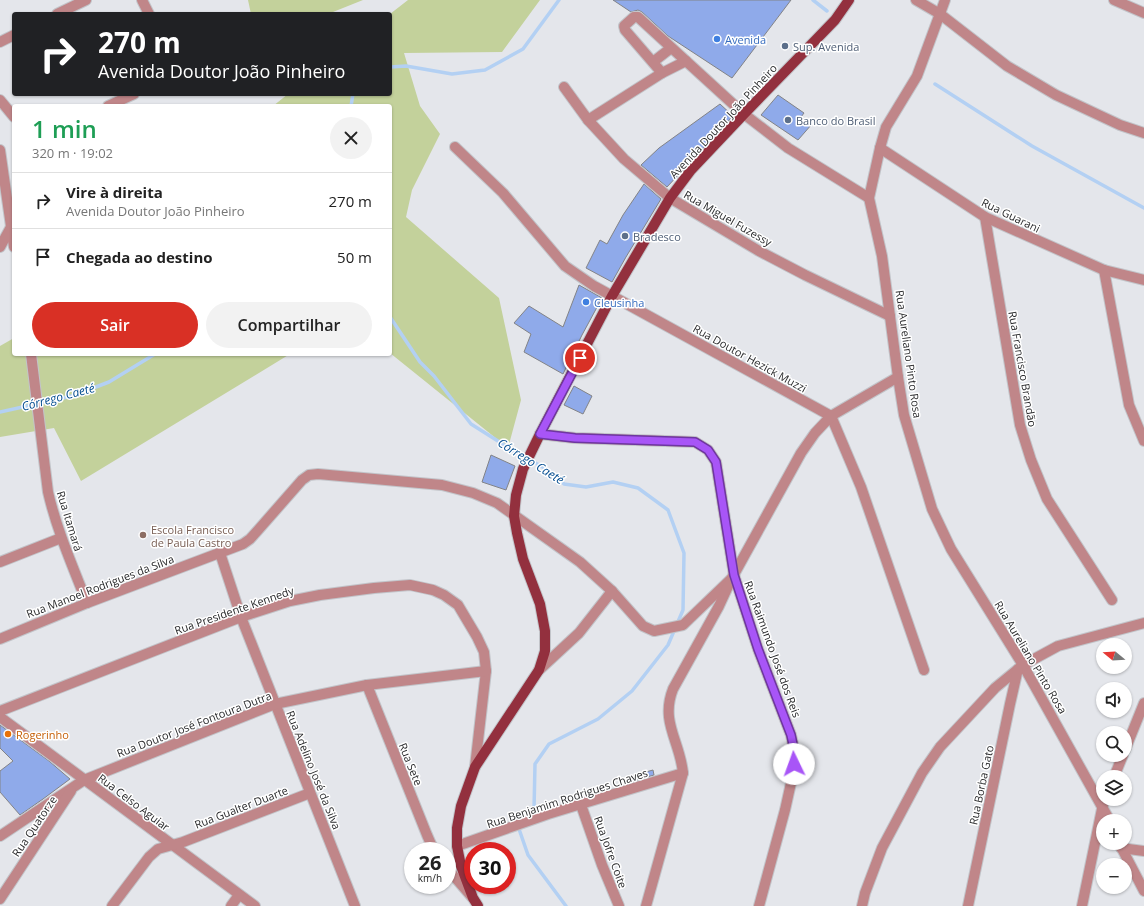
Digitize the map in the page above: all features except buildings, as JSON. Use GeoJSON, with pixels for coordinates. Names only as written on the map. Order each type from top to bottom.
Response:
{"type":"FeatureCollection","features":[{"type":"Feature","properties":{"kind":"main road","name":"Avenida Doutor João Pinheiro"},"geometry":{"type":"LineString","coordinates":[[476,902],[461,866],[457,846],[457,828],[461,806],[475,767],[539,670],[545,652],[545,631],[540,604],[523,559],[516,533],[514,516],[516,495],[523,469],[612,296],[670,198],[691,170],[835,20],[849,0]]}},
{"type":"Feature","properties":{"kind":"street"},"geometry":{"type":"LineString","coordinates":[[61,12],[86,0]]}},
{"type":"Feature","properties":{"kind":"street"},"geometry":{"type":"LineString","coordinates":[[142,0],[148,12]]}},
{"type":"Feature","properties":{"kind":"street"},"geometry":{"type":"LineString","coordinates":[[916,0],[940,14],[1007,66],[1056,95],[1120,125],[1144,133]]}},
{"type":"Feature","properties":{"kind":"street","name":"Rua Aureliano Pinto Rosa"},"geometry":{"type":"LineString","coordinates":[[945,0],[917,76],[886,127],[869,198],[882,256],[904,415],[932,509],[951,549],[1096,789]]}},
{"type":"Feature","properties":{"kind":"street"},"geometry":{"type":"LineString","coordinates":[[1114,0],[1144,13]]}},
{"type":"Feature","properties":{"kind":"street"},"geometry":{"type":"LineString","coordinates":[[662,72],[625,30],[624,26],[635,16],[638,17],[744,114],[788,148],[869,198]]}},
{"type":"Feature","properties":{"kind":"street"},"geometry":{"type":"LineString","coordinates":[[0,42],[12,36]]}},
{"type":"Feature","properties":{"kind":"street"},"geometry":{"type":"LineString","coordinates":[[653,62],[672,48]]}},
{"type":"Feature","properties":{"kind":"street"},"geometry":{"type":"LineString","coordinates":[[588,120],[662,72],[686,61]]}},
{"type":"Feature","properties":{"kind":"street","name":"Rua Miguel Fuzessy"},"geometry":{"type":"LineString","coordinates":[[564,87],[588,120],[624,159],[670,198],[759,251],[890,316]]}},
{"type":"Feature","properties":{"kind":"street"},"geometry":{"type":"LineString","coordinates":[[112,104],[130,96]]}},
{"type":"Feature","properties":{"kind":"street"},"geometry":{"type":"LineString","coordinates":[[0,100],[12,115]]}},
{"type":"Feature","properties":{"kind":"street","name":"Rua Doutor Hezick Muzzi"},"geometry":{"type":"LineString","coordinates":[[455,147],[503,193],[565,266],[594,286],[831,416]]}},
{"type":"Feature","properties":{"kind":"street","name":"Rua Guarani"},"geometry":{"type":"LineString","coordinates":[[880,148],[985,217],[1104,270],[1144,280]]}},
{"type":"Feature","properties":{"kind":"street"},"geometry":{"type":"LineString","coordinates":[[0,150],[5,194],[12,234]]}},
{"type":"Feature","properties":{"kind":"street","name":"Rua Francisco Brandão"},"geometry":{"type":"LineString","coordinates":[[985,217],[1020,425],[1031,460],[1047,498],[1112,600]]}},
{"type":"Feature","properties":{"kind":"street"},"geometry":{"type":"LineString","coordinates":[[0,247],[11,227]]}},
{"type":"Feature","properties":{"kind":"street"},"geometry":{"type":"LineString","coordinates":[[1104,270],[1129,405],[1144,441]]}},
{"type":"Feature","properties":{"kind":"street","name":"Rua Itamará"},"geometry":{"type":"LineString","coordinates":[[31,356],[38,419],[51,506],[61,538],[87,603]]}},
{"type":"Feature","properties":{"kind":"street"},"geometry":{"type":"LineString","coordinates":[[646,906],[683,773],[682,762],[671,730],[668,713],[669,699],[673,689],[801,453],[815,433],[831,416],[898,377]]}},
{"type":"Feature","properties":{"kind":"street"},"geometry":{"type":"LineString","coordinates":[[831,416],[861,487],[924,670]]}},
{"type":"Feature","properties":{"kind":"street","name":"Rua Raimundo José dos Reis"},"geometry":{"type":"LineString","coordinates":[[539,436],[695,442],[708,450],[716,462],[733,576],[758,649],[791,735],[795,754],[793,774],[785,810],[759,906]]}},
{"type":"Feature","properties":{"kind":"street","name":"Rua Manoel Rodrigues da Silva"},"geometry":{"type":"LineString","coordinates":[[0,639],[87,603],[243,544],[250,539],[302,480],[309,475],[318,474],[442,485],[473,493],[497,503],[580,562],[612,591],[643,626],[654,631],[680,626],[733,576]]}},
{"type":"Feature","properties":{"kind":"street"},"geometry":{"type":"LineString","coordinates":[[0,562],[61,538]]}},
{"type":"Feature","properties":{"kind":"street","name":"Rua Adelino José da Silva"},"geometry":{"type":"LineString","coordinates":[[220,553],[241,618],[355,906]]}},
{"type":"Feature","properties":{"kind":"street","name":"Rua Presidente Kennedy"},"geometry":{"type":"LineString","coordinates":[[0,711],[241,618],[290,601],[320,594],[410,586],[433,590],[444,595],[458,605],[484,652],[486,671],[475,767]]}},
{"type":"Feature","properties":{"kind":"street"},"geometry":{"type":"LineString","coordinates":[[539,670],[579,633],[612,591]]}},
{"type":"Feature","properties":{"kind":"street"},"geometry":{"type":"LineString","coordinates":[[862,906],[865,893],[882,848],[922,774],[940,747],[995,688],[1021,667],[1058,646],[1144,623]]}},
{"type":"Feature","properties":{"kind":"street","name":"Rua Borba Gato"},"geometry":{"type":"LineString","coordinates":[[968,906],[1010,704],[1021,667]]}},
{"type":"Feature","properties":{"kind":"street","name":"Rua Doutor José Fontoura Dutra"},"geometry":{"type":"LineString","coordinates":[[0,836],[84,780],[275,704],[367,685],[486,671]]}},
{"type":"Feature","properties":{"kind":"street","name":"Rua Sete"},"geometry":{"type":"LineString","coordinates":[[367,685],[430,842]]}},
{"type":"Feature","properties":{"kind":"street"},"geometry":{"type":"LineString","coordinates":[[1132,733],[1144,703]]}},
{"type":"Feature","properties":{"kind":"street","name":"Rua Celso Aguiar"},"geometry":{"type":"LineString","coordinates":[[0,717],[255,906]]}},
{"type":"Feature","properties":{"kind":"street","name":"Rua Benjamim Rodrigues Chaves"},"geometry":{"type":"LineString","coordinates":[[457,846],[548,814],[683,773]]}},
{"type":"Feature","properties":{"kind":"street","name":"Rua Quatorze"},"geometry":{"type":"LineString","coordinates":[[0,899],[75,786]]}},
{"type":"Feature","properties":{"kind":"street","name":"Rua Gualter Duarte"},"geometry":{"type":"LineString","coordinates":[[112,906],[154,851],[158,848],[183,842],[310,793]]}},
{"type":"Feature","properties":{"kind":"street","name":"Rua Jofre Coite"},"geometry":{"type":"LineString","coordinates":[[581,805],[607,878],[619,906]]}},
{"type":"Feature","properties":{"kind":"street"},"geometry":{"type":"LineString","coordinates":[[1082,906],[1103,806]]}},
{"type":"Feature","properties":{"kind":"street"},"geometry":{"type":"LineString","coordinates":[[1132,848],[1144,851]]}},
{"type":"Feature","properties":{"kind":"street"},"geometry":{"type":"LineString","coordinates":[[1122,850],[1144,891]]}},
{"type":"Feature","properties":{"kind":"street"},"geometry":{"type":"LineString","coordinates":[[456,879],[476,902]]}},
{"type":"Feature","properties":{"kind":"street"},"geometry":{"type":"LineString","coordinates":[[231,906],[239,895]]}},
{"type":"Feature","properties":{"kind":"green space"},"geometry":{"type":"Polygon","coordinates":[[[248,0],[363,0],[333,12],[251,12],[248,0]]]}},
{"type":"Feature","properties":{"kind":"green space"},"geometry":{"type":"Polygon","coordinates":[[[408,0],[540,0],[502,52],[404,53],[420,106],[440,134],[412,190],[406,217],[499,298],[521,400],[508,448],[392,355],[392,104],[276,104],[286,96],[392,96],[392,12],[408,0]]]}},
{"type":"Feature","properties":{"kind":"green space"},"geometry":{"type":"Polygon","coordinates":[[[12,339],[12,356],[287,356],[81,481],[54,428],[0,437],[0,346],[12,339]]]}},
{"type":"Feature","properties":{"kind":"waterway"},"geometry":{"type":"LineString","coordinates":[[392,67],[406,66],[452,74],[485,70],[523,49],[559,0]]}},
{"type":"Feature","properties":{"kind":"waterway"},"geometry":{"type":"LineString","coordinates":[[813,0],[827,11]]}},
{"type":"Feature","properties":{"kind":"waterway"},"geometry":{"type":"LineString","coordinates":[[935,84],[1032,146],[1144,208]]}},
{"type":"Feature","properties":{"kind":"waterway"},"geometry":{"type":"LineString","coordinates":[[351,104],[353,96]]}},
{"type":"Feature","properties":{"kind":"waterway","name":"Córrego Caeté"},"geometry":{"type":"LineString","coordinates":[[392,320],[420,362],[434,376],[471,424],[517,453],[550,471],[564,484],[586,487],[613,482],[638,488],[668,510],[684,553],[683,610],[668,645],[632,691],[598,719],[549,744],[535,764],[534,810],[527,818]]}},
{"type":"Feature","properties":{"kind":"waterway","name":"Córrego Caeté"},"geometry":{"type":"LineString","coordinates":[[0,412],[72,396],[109,382],[152,356]]}},
{"type":"Feature","properties":{"kind":"waterway","name":"Córrego Caeté"},"geometry":{"type":"LineString","coordinates":[[521,826],[519,829],[528,855],[566,906]]}},
{"type":"Feature","properties":{"kind":"place","name":"Avenida"},"geometry":{"type":"Point","coordinates":[717,39]}},
{"type":"Feature","properties":{"kind":"place","name":"Sup. Avenida"},"geometry":{"type":"Point","coordinates":[785,46]}},
{"type":"Feature","properties":{"kind":"place","name":"Banco do Brasil"},"geometry":{"type":"Point","coordinates":[788,120]}},
{"type":"Feature","properties":{"kind":"place","name":"Bradesco"},"geometry":{"type":"Point","coordinates":[625,236]}},
{"type":"Feature","properties":{"kind":"place","name":"Cleusinha"},"geometry":{"type":"Point","coordinates":[586,302]}},
{"type":"Feature","properties":{"kind":"place","name":"Escola Francisco de Paula Castro"},"geometry":{"type":"Point","coordinates":[143,535]}},
{"type":"Feature","properties":{"kind":"place","name":"Rogerinho"},"geometry":{"type":"Point","coordinates":[8,734]}},
{"type":"Feature","properties":{"kind":"route"},"geometry":{"type":"LineString","coordinates":[[580,358],[540,434],[575,438],[695,442],[708,450],[716,462],[734,575],[758,649],[791,735],[795,754],[794,764]]}}]}
